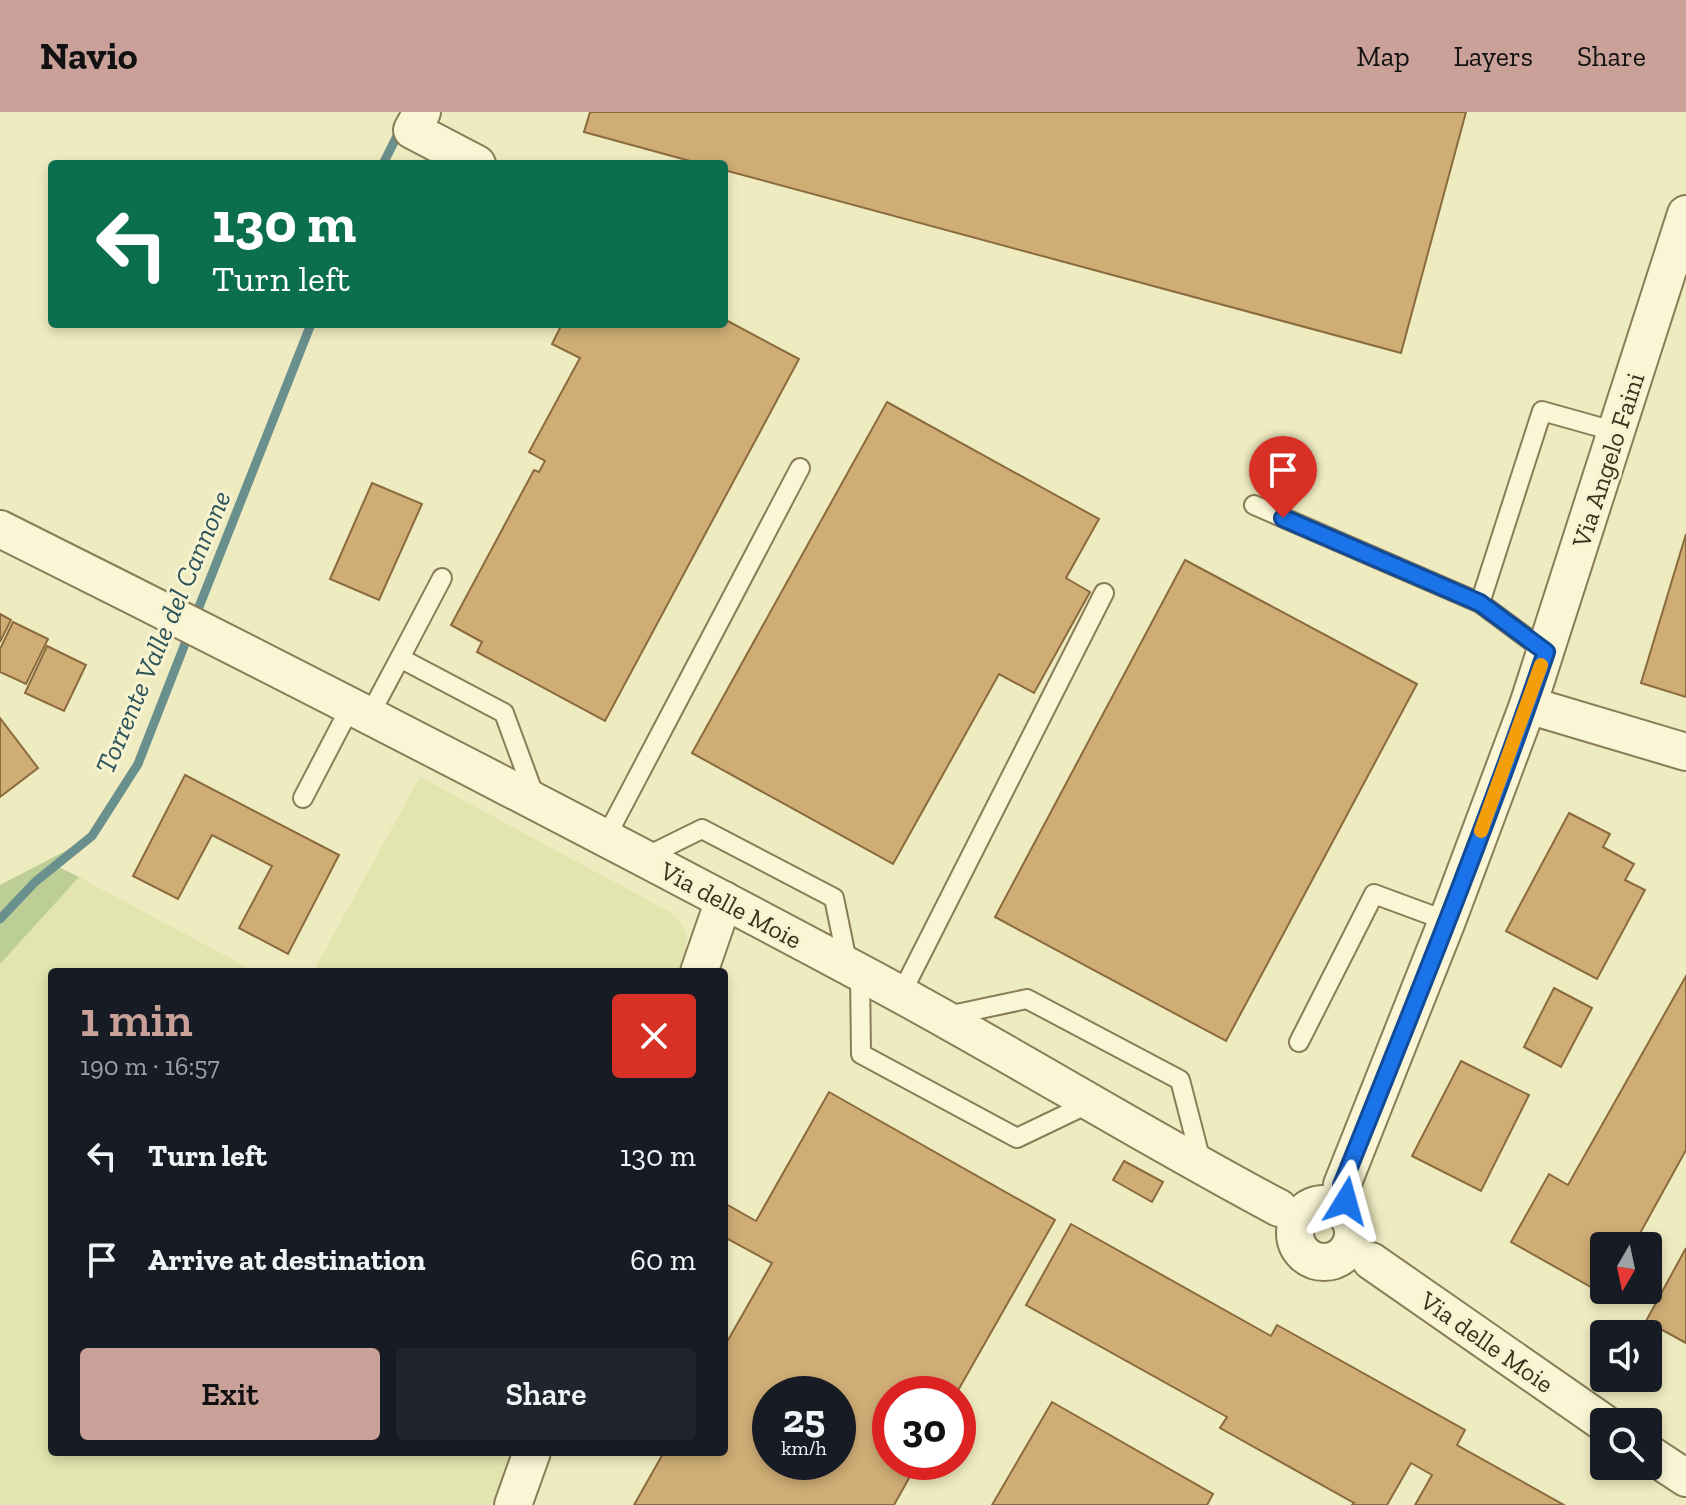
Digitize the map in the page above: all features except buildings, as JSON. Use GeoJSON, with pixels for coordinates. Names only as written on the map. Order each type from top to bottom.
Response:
{"type":"FeatureCollection","features":[{"type":"Feature","properties":{"kind":"street"},"geometry":{"type":"LineString","coordinates":[[422,112],[412,130],[469,160]]}},
{"type":"Feature","properties":{"kind":"street","name":"Via Angelo Faini"},"geometry":{"type":"LineString","coordinates":[[1328,1223],[1528,705],[1617,432],[1679,263],[1686,214]]}},
{"type":"Feature","properties":{"kind":"street","name":"Via delle Moie"},"geometry":{"type":"LineString","coordinates":[[0,529],[724,900],[901,994],[1203,1167],[1328,1223],[1590,1413]]}},
{"type":"Feature","properties":{"kind":"street"},"geometry":{"type":"LineString","coordinates":[[1528,705],[1686,752]]}},
{"type":"Feature","properties":{"kind":"street"},"geometry":{"type":"LineString","coordinates":[[700,968],[724,900]]}},
{"type":"Feature","properties":{"kind":"street"},"geometry":{"type":"LineString","coordinates":[[513,1505],[531,1456]]}},
{"type":"Feature","properties":{"kind":"street"},"geometry":{"type":"LineString","coordinates":[[1662,1462],[1686,1478]]}},
{"type":"Feature","properties":{"kind":"lane"},"geometry":{"type":"LineString","coordinates":[[1480,603],[1542,411],[1617,432]]}},
{"type":"Feature","properties":{"kind":"lane"},"geometry":{"type":"LineString","coordinates":[[605,839],[800,468]]}},
{"type":"Feature","properties":{"kind":"lane"},"geometry":{"type":"LineString","coordinates":[[1254,505],[1480,603],[1546,652]]}},
{"type":"Feature","properties":{"kind":"lane"},"geometry":{"type":"LineString","coordinates":[[303,798],[360,711],[400,658],[442,578]]}},
{"type":"Feature","properties":{"kind":"lane"},"geometry":{"type":"LineString","coordinates":[[901,994],[1104,593]]}},
{"type":"Feature","properties":{"kind":"lane"},"geometry":{"type":"LineString","coordinates":[[400,658],[504,713],[537,803]]}},
{"type":"Feature","properties":{"kind":"lane"},"geometry":{"type":"LineString","coordinates":[[643,858],[702,829],[834,898],[854,969],[861,1054],[1017,1138],[1090,1103]]}},
{"type":"Feature","properties":{"kind":"lane"},"geometry":{"type":"LineString","coordinates":[[1299,1042],[1374,894],[1447,921]]}},
{"type":"Feature","properties":{"kind":"lane"},"geometry":{"type":"LineString","coordinates":[[942,1018],[1027,999],[1180,1080],[1203,1167]]}},
{"type":"Feature","properties":{"kind":"green space"},"geometry":{"type":"Polygon","coordinates":[[[420,777],[670,912],[686,933],[686,958],[682,968],[315,968],[420,777]]]}},
{"type":"Feature","properties":{"kind":"green space"},"geometry":{"type":"Polygon","coordinates":[[[77,845],[59,867],[79,877],[0,964],[0,885],[77,845]]]}},
{"type":"Feature","properties":{"kind":"green space"},"geometry":{"type":"Polygon","coordinates":[[[79,877],[249,968],[48,968],[48,1456],[510,1456],[491,1505],[0,1505],[0,964],[79,877]]]}},
{"type":"Feature","properties":{"kind":"waterway","name":"Torrente Valle del Cannone"},"geometry":{"type":"LineString","coordinates":[[385,160],[401,128]]}},
{"type":"Feature","properties":{"kind":"waterway","name":"Torrente Valle del Cannone"},"geometry":{"type":"LineString","coordinates":[[195,617],[309,328]]}},
{"type":"Feature","properties":{"kind":"waterway","name":"Torrente Valle del Cannone"},"geometry":{"type":"LineString","coordinates":[[0,919],[35,882],[92,836],[138,764],[190,631]]}},
{"type":"Feature","properties":{"kind":"slow traffic"},"geometry":{"type":"LineString","coordinates":[[1481,831],[1541,665]]}},
{"type":"Feature","properties":{"kind":"route"},"geometry":{"type":"LineString","coordinates":[[1283,518],[1480,603],[1546,652],[1447,921],[1342,1185],[1346,1201]]}}]}
